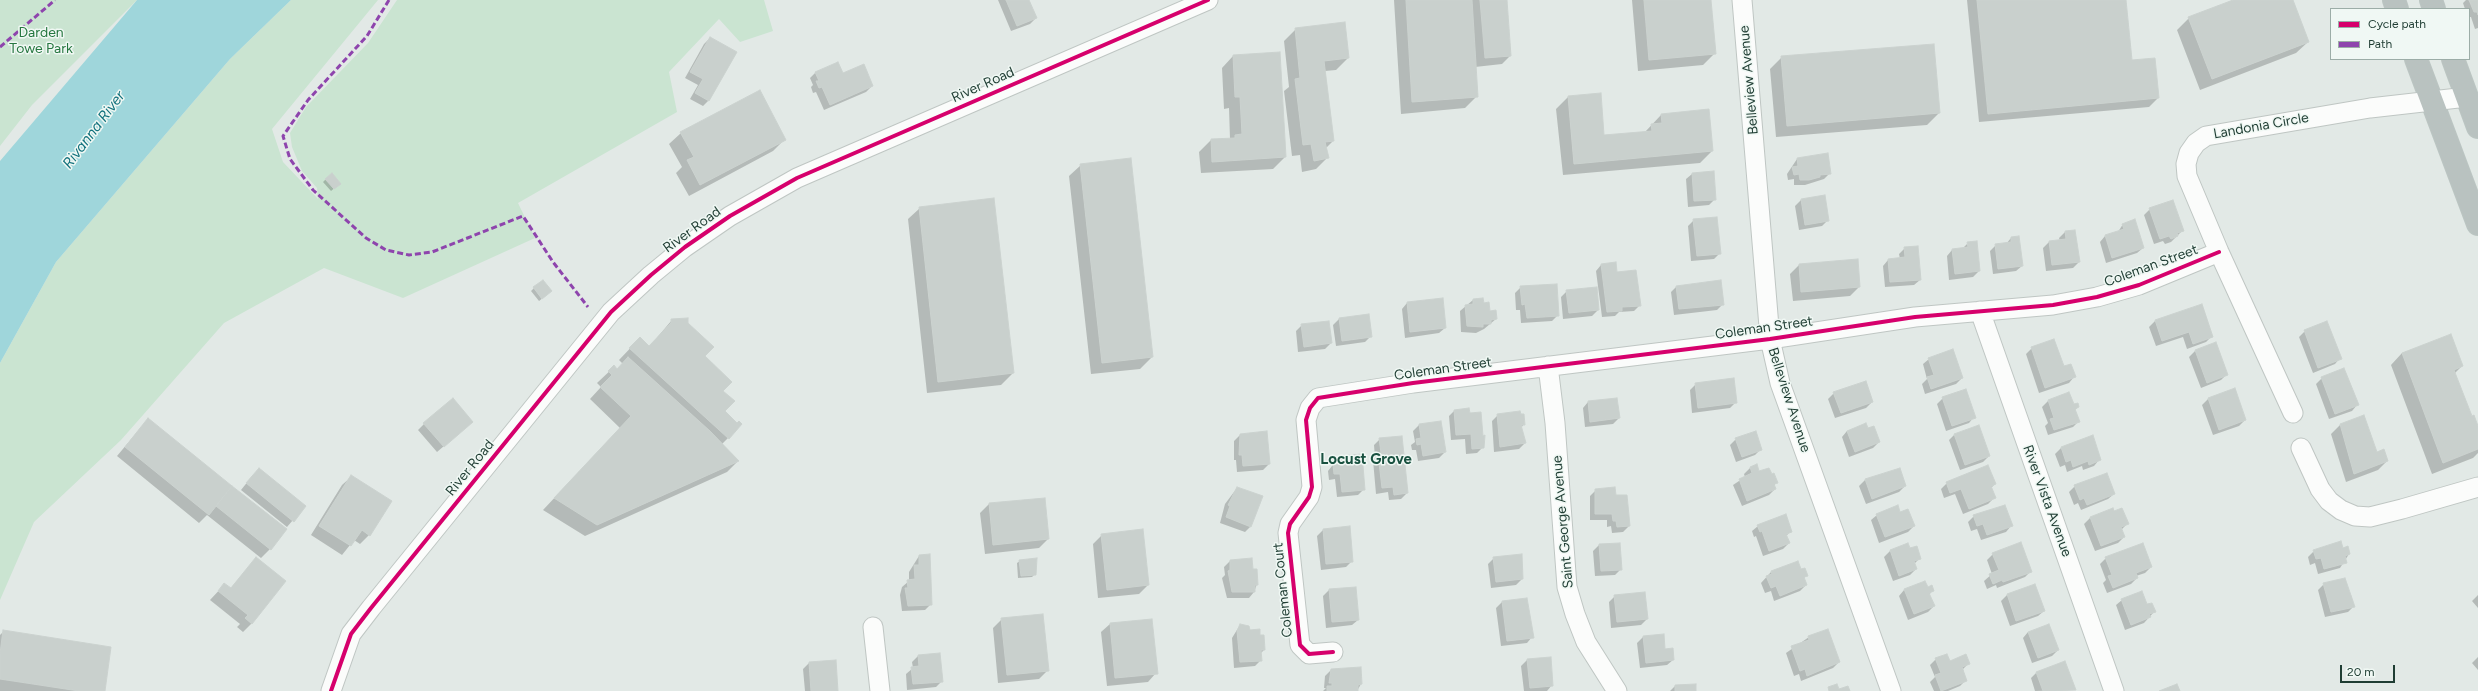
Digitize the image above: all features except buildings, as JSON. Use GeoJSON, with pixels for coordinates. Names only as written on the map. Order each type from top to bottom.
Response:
{"type":"FeatureCollection","features":[{"type":"Feature","properties":{"kind":"highway"},"geometry":{"type":"LineString","coordinates":[[2416,60],[2478,224]]}},
{"type":"Feature","properties":{"kind":"highway"},"geometry":{"type":"LineString","coordinates":[[2453,60],[2478,127]]}},
{"type":"Feature","properties":{"kind":"street","name":"River Road"},"geometry":{"type":"LineString","coordinates":[[331,691],[352,634],[371,608],[611,312],[651,275],[685,247],[730,216],[797,178],[1208,0]]}},
{"type":"Feature","properties":{"kind":"street","name":"Belleview Avenue"},"geometry":{"type":"LineString","coordinates":[[1742,0],[1770,339],[1780,383],[1891,691]]}},
{"type":"Feature","properties":{"kind":"street","name":"Landonia Circle"},"geometry":{"type":"LineString","coordinates":[[2293,413],[2219,252],[2187,176],[2186,164],[2189,152],[2196,143],[2206,136],[2289,121],[2467,97]]}},
{"type":"Feature","properties":{"kind":"street","name":"Coleman Street"},"geometry":{"type":"LineString","coordinates":[[1310,408],[1318,398],[1331,395],[1548,366],[1770,339],[1915,317],[2053,305],[2097,297],[2139,285],[2219,252]]}},
{"type":"Feature","properties":{"kind":"street","name":"River Vista Avenue"},"geometry":{"type":"LineString","coordinates":[[1980,311],[2114,691]]}},
{"type":"Feature","properties":{"kind":"street","name":"Saint George Avenue"},"geometry":{"type":"LineString","coordinates":[[1548,366],[1555,423],[1567,587],[1575,614],[1586,642],[1617,691]]}},
{"type":"Feature","properties":{"kind":"street","name":"Coleman Court"},"geometry":{"type":"LineString","coordinates":[[1310,408],[1306,420],[1312,487],[1309,497],[1290,524],[1288,533],[1300,645],[1310,654],[1333,652]]}},
{"type":"Feature","properties":{"kind":"street"},"geometry":{"type":"LineString","coordinates":[[2301,448],[2320,489],[2329,502],[2341,510],[2355,516],[2370,517],[2478,487]]}},
{"type":"Feature","properties":{"kind":"street"},"geometry":{"type":"LineString","coordinates":[[873,626],[880,691]]}},
{"type":"Feature","properties":{"kind":"green space","name":"Darden Towe Park"},"geometry":{"type":"Polygon","coordinates":[[[0,0],[137,0],[32,105],[0,146],[0,0]]]}},
{"type":"Feature","properties":{"kind":"green space"},"geometry":{"type":"Polygon","coordinates":[[[291,0],[378,0],[272,129],[283,162],[318,199],[317,188],[302,171],[292,147],[290,133],[306,107],[368,43],[397,0],[764,0],[773,31],[740,42],[719,19],[669,72],[677,112],[518,203],[535,238],[403,298],[324,268],[224,323],[121,440],[34,522],[0,600],[0,363],[56,262],[230,59],[291,0]]]}},
{"type":"Feature","properties":{"kind":"water","name":"Rivanna River"},"geometry":{"type":"Polygon","coordinates":[[[137,0],[291,0],[230,59],[56,262],[0,363],[0,161],[137,0]]]}},
{"type":"Feature","properties":{"kind":"marked path"},"geometry":{"type":"LineString","coordinates":[[0,47],[55,0]]}},
{"type":"Feature","properties":{"kind":"marked path"},"geometry":{"type":"LineString","coordinates":[[389,0],[367,36],[308,100],[283,136],[290,159],[313,190],[366,238],[386,250],[409,255],[432,252],[523,216],[553,262],[588,307]]}},
{"type":"Feature","properties":{"kind":"cycle path"},"geometry":{"type":"LineString","coordinates":[[331,691],[351,634],[371,608],[611,312],[651,275],[685,247],[730,216],[797,178],[1208,0]]}},
{"type":"Feature","properties":{"kind":"cycle path"},"geometry":{"type":"LineString","coordinates":[[1333,652],[1309,654],[1300,645],[1288,533],[1290,524],[1309,497],[1312,487],[1306,420],[1310,408],[1318,398],[1413,383],[1770,339],[1915,317],[2053,305],[2097,297],[2139,285],[2219,252]]}},
{"type":"Feature","properties":{"kind":"district","name":"Locust Grove"},"geometry":{"type":"Point","coordinates":[1366,460]}}]}
